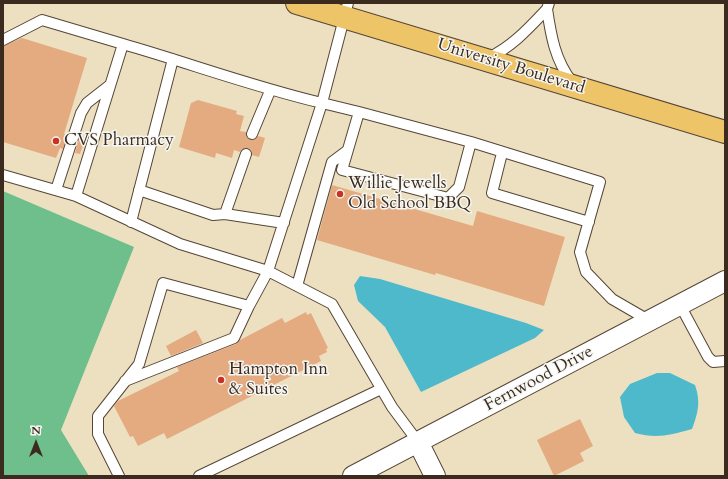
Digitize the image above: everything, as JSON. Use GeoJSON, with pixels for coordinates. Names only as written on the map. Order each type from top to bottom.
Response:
{"type":"FeatureCollection","features":[{"type":"Feature","properties":{"kind":"main road","name":"University Boulevard"},"geometry":{"type":"LineString","coordinates":[[297,3],[346,10],[486,59],[725,132]]}},
{"type":"Feature","properties":{"kind":"street","name":"Fernwood Drive"},"geometry":{"type":"LineString","coordinates":[[353,476],[725,281]]}},
{"type":"Feature","properties":{"kind":"street"},"geometry":{"type":"LineString","coordinates":[[418,442],[435,476]]}},
{"type":"Feature","properties":{"kind":"lane"},"geometry":{"type":"LineString","coordinates":[[486,59],[500,52],[517,39],[548,6]]}},
{"type":"Feature","properties":{"kind":"lane"},"geometry":{"type":"LineString","coordinates":[[548,6],[555,48],[562,70],[576,86]]}},
{"type":"Feature","properties":{"kind":"lane"},"geometry":{"type":"LineString","coordinates":[[125,381],[234,338],[268,271],[322,103],[346,10]]}},
{"type":"Feature","properties":{"kind":"lane"},"geometry":{"type":"LineString","coordinates":[[3,40],[42,20],[173,59],[270,91],[358,112],[471,142],[502,153],[600,182],[580,252],[586,272],[612,299],[650,321]]}},
{"type":"Feature","properties":{"kind":"lane"},"geometry":{"type":"LineString","coordinates":[[76,196],[123,44]]}},
{"type":"Feature","properties":{"kind":"lane"},"geometry":{"type":"LineString","coordinates":[[131,222],[173,59]]}},
{"type":"Feature","properties":{"kind":"lane"},"geometry":{"type":"LineString","coordinates":[[56,190],[81,113],[87,103],[107,89],[111,84]]}},
{"type":"Feature","properties":{"kind":"lane"},"geometry":{"type":"LineString","coordinates":[[252,134],[270,91]]}},
{"type":"Feature","properties":{"kind":"lane"},"geometry":{"type":"LineString","coordinates":[[358,112],[342,170],[448,198],[459,186],[471,142]]}},
{"type":"Feature","properties":{"kind":"lane"},"geometry":{"type":"LineString","coordinates":[[297,286],[332,162],[348,150]]}},
{"type":"Feature","properties":{"kind":"lane"},"geometry":{"type":"LineString","coordinates":[[502,153],[492,193],[589,222]]}},
{"type":"Feature","properties":{"kind":"lane"},"geometry":{"type":"LineString","coordinates":[[225,214],[246,154]]}},
{"type":"Feature","properties":{"kind":"lane"},"geometry":{"type":"LineString","coordinates":[[3,174],[76,196],[180,244],[268,271],[332,304],[381,389],[418,442]]}},
{"type":"Feature","properties":{"kind":"lane"},"geometry":{"type":"LineString","coordinates":[[139,190],[213,215],[225,214],[284,223]]}},
{"type":"Feature","properties":{"kind":"lane"},"geometry":{"type":"LineString","coordinates":[[119,476],[98,434],[98,416],[139,364],[163,283],[250,306]]}},
{"type":"Feature","properties":{"kind":"lane"},"geometry":{"type":"LineString","coordinates":[[680,305],[708,357],[713,362],[725,361]]}},
{"type":"Feature","properties":{"kind":"lane"},"geometry":{"type":"LineString","coordinates":[[199,476],[381,389]]}},
{"type":"Feature","properties":{"kind":"green space"},"geometry":{"type":"Polygon","coordinates":[[[3,191],[134,247],[61,430],[89,476],[3,476],[3,191]]]}},
{"type":"Feature","properties":{"kind":"water"},"geometry":{"type":"Polygon","coordinates":[[[360,276],[380,279],[526,323],[544,330],[535,338],[421,392],[385,327],[358,301],[354,285],[360,276]]]}},
{"type":"Feature","properties":{"kind":"water"},"geometry":{"type":"Polygon","coordinates":[[[657,373],[670,373],[695,385],[698,397],[698,407],[692,429],[664,436],[643,435],[635,433],[624,417],[620,397],[630,384],[657,373]]]}},
{"type":"Feature","properties":{"kind":"building","name":"CVS Pharmacy"},"geometry":{"type":"Polygon","coordinates":[[[22,38],[87,58],[64,134],[67,135],[63,149],[60,148],[56,158],[3,142],[3,46],[22,38]]]}},
{"type":"Feature","properties":{"kind":"building"},"geometry":{"type":"Polygon","coordinates":[[[198,100],[237,111],[236,114],[244,116],[240,131],[246,132],[247,138],[252,140],[258,136],[265,138],[259,157],[252,155],[251,150],[248,148],[242,149],[240,152],[234,150],[232,158],[216,153],[215,158],[179,147],[191,103],[198,100]]]}},
{"type":"Feature","properties":{"kind":"building"},"geometry":{"type":"Polygon","coordinates":[[[79,139],[85,140],[80,154],[75,153],[79,139]]]}},
{"type":"Feature","properties":{"kind":"building"},"geometry":{"type":"Polygon","coordinates":[[[332,185],[473,226],[477,211],[565,237],[544,306],[436,273],[435,275],[317,240],[332,185]]]}},
{"type":"Feature","properties":{"kind":"building","name":"Hampton Inn & Suites"},"geometry":{"type":"Polygon","coordinates":[[[306,312],[307,315],[311,313],[328,348],[326,349],[327,352],[319,356],[321,361],[167,439],[164,433],[138,446],[133,436],[130,437],[114,406],[118,401],[179,371],[177,367],[236,344],[240,340],[282,318],[285,323],[306,312]]]}},
{"type":"Feature","properties":{"kind":"building"},"geometry":{"type":"Polygon","coordinates":[[[196,330],[203,343],[171,356],[166,346],[196,330]]]}},
{"type":"Feature","properties":{"kind":"building"},"geometry":{"type":"Polygon","coordinates":[[[580,419],[593,446],[580,453],[584,461],[554,476],[537,440],[580,419]]]}},
{"type":"Feature","properties":{"kind":"place","name":"CVS Pharmacy"},"geometry":{"type":"Point","coordinates":[56,141]}},
{"type":"Feature","properties":{"kind":"place","name":"Willie Jewells Old School BBQ"},"geometry":{"type":"Point","coordinates":[340,194]}},
{"type":"Feature","properties":{"kind":"place","name":"Hampton Inn & Suites"},"geometry":{"type":"Point","coordinates":[221,380]}}]}
